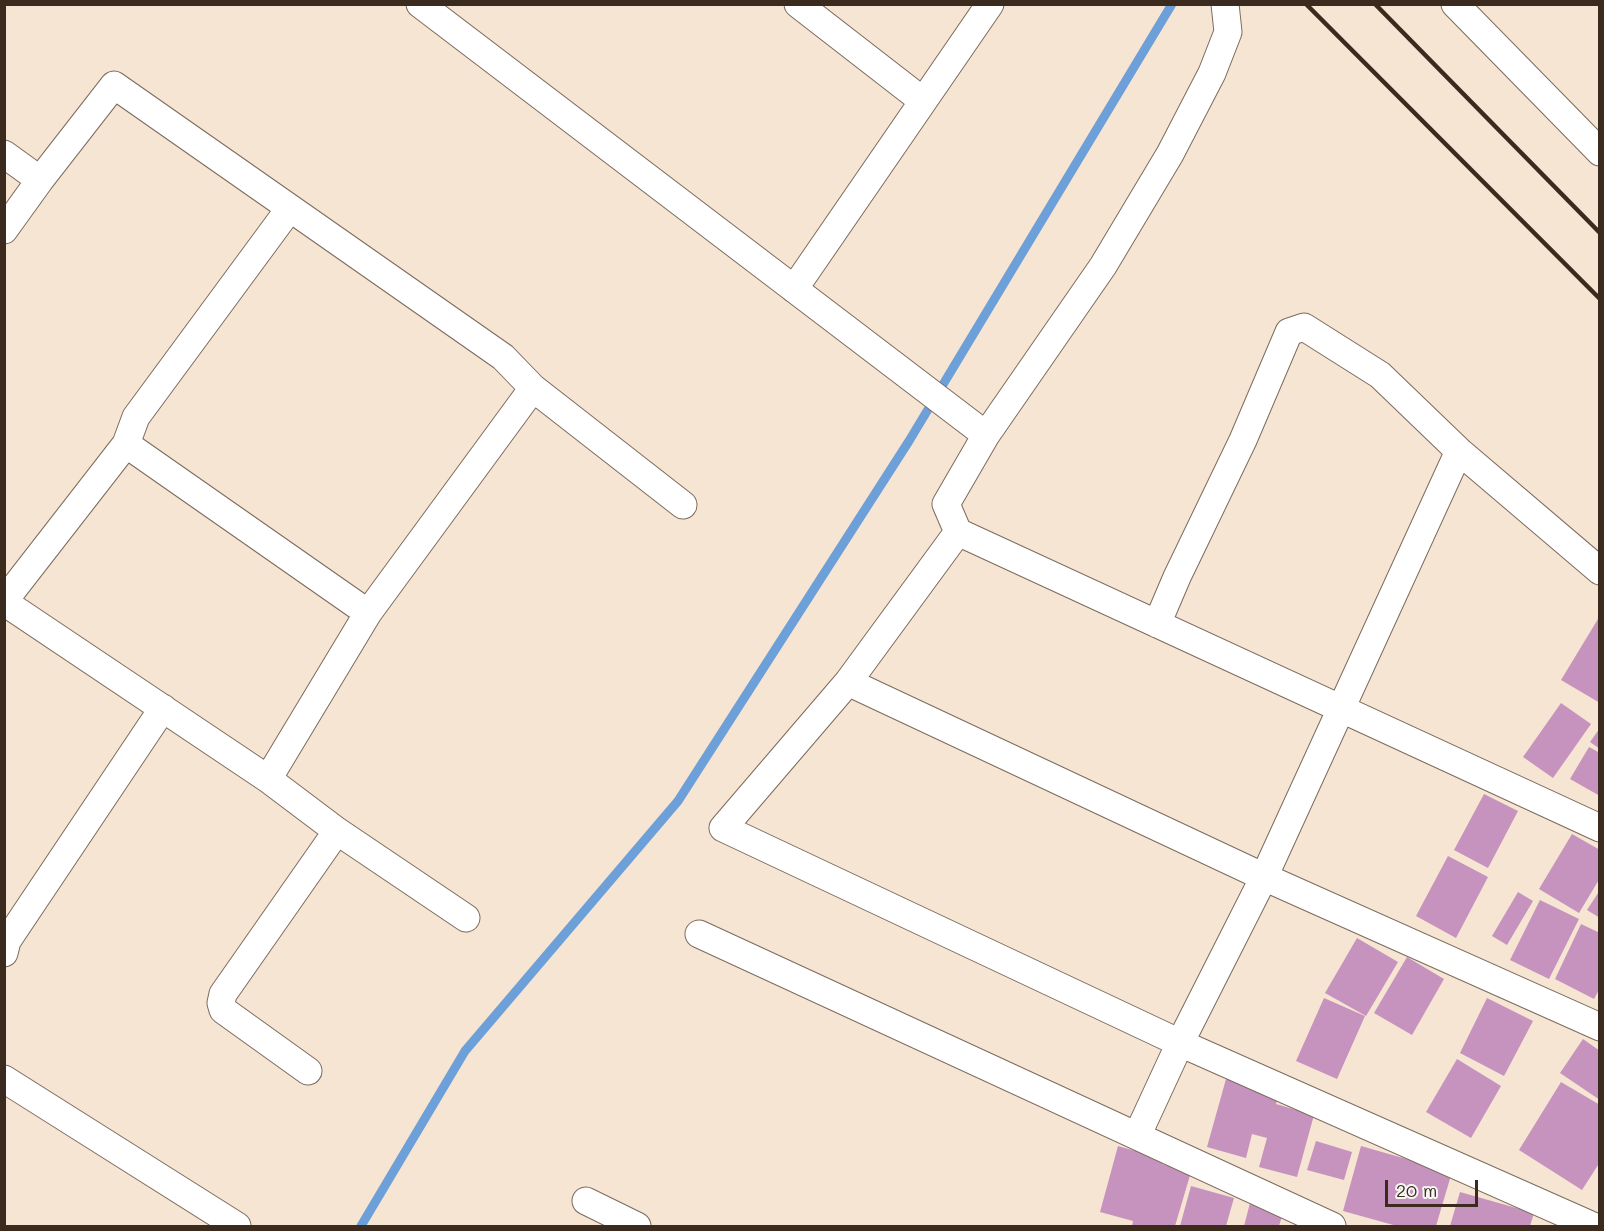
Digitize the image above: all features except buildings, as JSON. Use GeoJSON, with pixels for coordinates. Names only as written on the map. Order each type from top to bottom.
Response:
{"type":"FeatureCollection","features":[{"type":"Feature","properties":{"kind":"street"},"geometry":{"type":"LineString","coordinates":[[420,4],[986,435]]}},
{"type":"Feature","properties":{"kind":"street"},"geometry":{"type":"LineString","coordinates":[[798,4],[923,101]]}},
{"type":"Feature","properties":{"kind":"street"},"geometry":{"type":"LineString","coordinates":[[794,289],[990,4]]}},
{"type":"Feature","properties":{"kind":"street"},"geometry":{"type":"LineString","coordinates":[[1225,4],[1228,32],[1212,73],[1170,154],[1104,266],[986,435],[946,504],[958,532],[1599,828]]}},
{"type":"Feature","properties":{"kind":"street"},"geometry":{"type":"LineString","coordinates":[[1455,4],[1599,152]]}},
{"type":"Feature","properties":{"kind":"street"},"geometry":{"type":"LineString","coordinates":[[4,230],[114,85],[503,357],[532,388],[683,505]]}},
{"type":"Feature","properties":{"kind":"street"},"geometry":{"type":"LineString","coordinates":[[4,154],[40,180]]}},
{"type":"Feature","properties":{"kind":"street"},"geometry":{"type":"LineString","coordinates":[[290,208],[136,417],[126,444],[4,601],[268,779],[337,831],[466,918]]}},
{"type":"Feature","properties":{"kind":"street"},"geometry":{"type":"LineString","coordinates":[[1157,624],[1243,440],[1289,332],[1304,327],[1380,375],[1460,451],[1599,571]]}},
{"type":"Feature","properties":{"kind":"street"},"geometry":{"type":"LineString","coordinates":[[268,779],[368,613],[532,388]]}},
{"type":"Feature","properties":{"kind":"street"},"geometry":{"type":"LineString","coordinates":[[126,444],[368,613]]}},
{"type":"Feature","properties":{"kind":"street"},"geometry":{"type":"LineString","coordinates":[[1137,1136],[1180,1043],[1264,878],[1460,451]]}},
{"type":"Feature","properties":{"kind":"street"},"geometry":{"type":"LineString","coordinates":[[958,532],[848,682],[723,828],[1180,1043],[1593,1227]]}},
{"type":"Feature","properties":{"kind":"street"},"geometry":{"type":"LineString","coordinates":[[848,682],[1264,878],[1599,1027]]}},
{"type":"Feature","properties":{"kind":"street"},"geometry":{"type":"LineString","coordinates":[[4,953],[8,941],[164,708]]}},
{"type":"Feature","properties":{"kind":"street"},"geometry":{"type":"LineString","coordinates":[[308,1071],[223,1010],[220,1003],[223,994],[337,831]]}},
{"type":"Feature","properties":{"kind":"street"},"geometry":{"type":"LineString","coordinates":[[699,934],[1332,1227]]}},
{"type":"Feature","properties":{"kind":"street"},"geometry":{"type":"LineString","coordinates":[[4,1079],[237,1227]]}},
{"type":"Feature","properties":{"kind":"street"},"geometry":{"type":"LineString","coordinates":[[586,1201],[637,1227]]}},
{"type":"Feature","properties":{"kind":"waterway"},"geometry":{"type":"LineString","coordinates":[[361,1226],[465,1051],[678,801],[909,441],[1172,4]]}},
{"type":"Feature","properties":{"kind":"railway"},"geometry":{"type":"LineString","coordinates":[[1306,4],[1600,299]]}},
{"type":"Feature","properties":{"kind":"railway"},"geometry":{"type":"LineString","coordinates":[[1375,4],[1600,233]]}}]}
